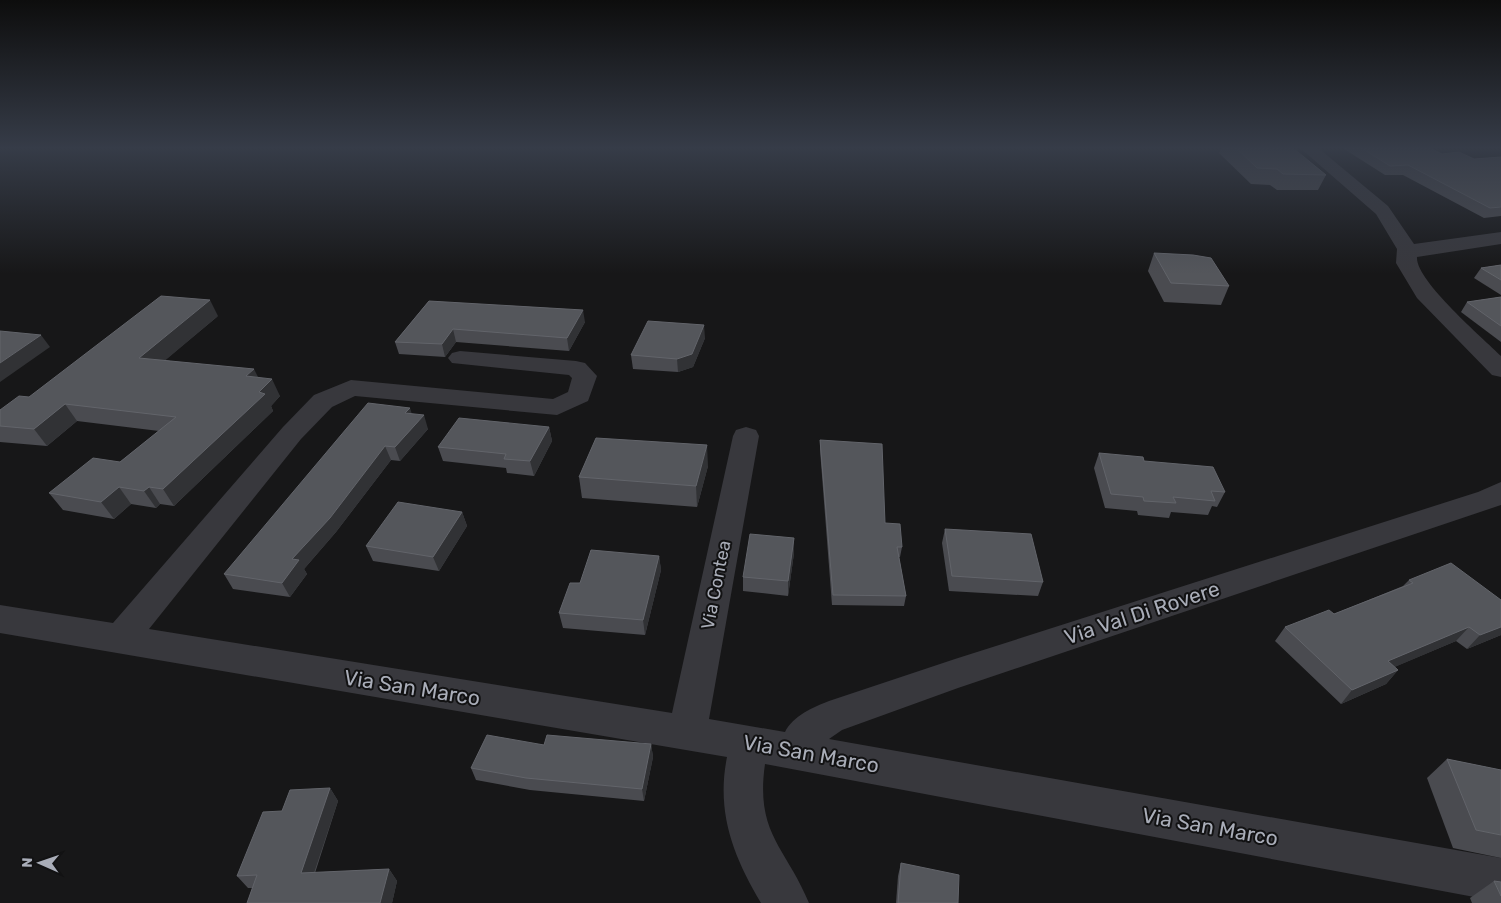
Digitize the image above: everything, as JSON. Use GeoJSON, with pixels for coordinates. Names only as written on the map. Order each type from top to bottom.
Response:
{"type":"FeatureCollection","features":[{"type":"Feature","properties":{"kind":"street"},"geometry":{"type":"LineString","coordinates":[[1357,189],[1382,210],[1395,227],[1407,249],[1406,263],[1425,293],[1501,370]]}},
{"type":"Feature","properties":{"kind":"street"},"geometry":{"type":"LineString","coordinates":[[1407,249],[1418,251],[1501,238]]}},
{"type":"Feature","properties":{"kind":"street"},"geometry":{"type":"LineString","coordinates":[[120,640],[292,433],[323,401],[351,388],[556,407],[580,396],[585,376],[576,368],[460,358]]}},
{"type":"Feature","properties":{"kind":"street","name":"Via Contea"},"geometry":{"type":"LineString","coordinates":[[687,734],[746,436]]}},
{"type":"Feature","properties":{"kind":"street","name":"Via Val Di Rovere"},"geometry":{"type":"LineString","coordinates":[[796,751],[803,736],[829,718],[955,674],[1488,499],[1501,492]]}},
{"type":"Feature","properties":{"kind":"street","name":"Via San Marco"},"geometry":{"type":"LineString","coordinates":[[0,619],[796,751],[1501,880]]}},
{"type":"Feature","properties":{"kind":"street"},"geometry":{"type":"LineString","coordinates":[[749,743],[743,776],[743,806],[754,842],[771,881],[787,903]]}},
{"type":"Feature","properties":{"kind":"building"},"geometry":{"type":"Polygon","coordinates":[[[1454,189],[1501,189],[1501,207],[1490,208],[1454,189]]]}},
{"type":"Feature","properties":{"kind":"building"},"geometry":{"type":"Polygon","coordinates":[[[1154,253],[1211,258],[1229,286],[1171,283],[1154,253]]]}},
{"type":"Feature","properties":{"kind":"building"},"geometry":{"type":"Polygon","coordinates":[[[1501,265],[1501,280],[1481,268],[1501,265]]]}},
{"type":"Feature","properties":{"kind":"building"},"geometry":{"type":"Polygon","coordinates":[[[161,296],[210,300],[139,358],[254,369],[246,376],[272,379],[259,392],[265,394],[163,489],[149,487],[144,491],[119,487],[101,502],[49,493],[93,458],[120,462],[176,417],[65,404],[34,429],[0,426],[0,410],[19,396],[29,397],[161,296]]]}},
{"type":"Feature","properties":{"kind":"building"},"geometry":{"type":"Polygon","coordinates":[[[1501,297],[1501,326],[1467,302],[1501,297]]]}},
{"type":"Feature","properties":{"kind":"building"},"geometry":{"type":"Polygon","coordinates":[[[429,301],[583,310],[567,338],[453,329],[442,344],[395,342],[429,301]]]}},
{"type":"Feature","properties":{"kind":"building"},"geometry":{"type":"Polygon","coordinates":[[[648,321],[704,325],[692,354],[677,359],[631,355],[648,321]]]}},
{"type":"Feature","properties":{"kind":"building"},"geometry":{"type":"Polygon","coordinates":[[[0,331],[41,335],[0,363],[0,331]]]}},
{"type":"Feature","properties":{"kind":"building"},"geometry":{"type":"Polygon","coordinates":[[[368,403],[410,408],[405,413],[424,415],[395,447],[385,446],[330,518],[292,559],[299,560],[282,583],[224,574],[368,403]]]}},
{"type":"Feature","properties":{"kind":"building"},"geometry":{"type":"Polygon","coordinates":[[[459,418],[549,427],[530,461],[504,459],[506,454],[438,447],[459,418]]]}},
{"type":"Feature","properties":{"kind":"building"},"geometry":{"type":"Polygon","coordinates":[[[596,438],[707,445],[696,486],[579,477],[596,438]]]}},
{"type":"Feature","properties":{"kind":"building"},"geometry":{"type":"Polygon","coordinates":[[[820,440],[882,444],[885,523],[900,524],[902,547],[897,547],[906,596],[833,595],[820,440]]]}},
{"type":"Feature","properties":{"kind":"building"},"geometry":{"type":"Polygon","coordinates":[[[1099,453],[1143,457],[1144,461],[1213,467],[1225,492],[1211,491],[1215,501],[1173,497],[1176,503],[1144,501],[1143,497],[1111,494],[1099,453]]]}},
{"type":"Feature","properties":{"kind":"building"},"geometry":{"type":"Polygon","coordinates":[[[398,502],[462,512],[433,557],[366,546],[398,502]]]}},
{"type":"Feature","properties":{"kind":"building"},"geometry":{"type":"Polygon","coordinates":[[[945,529],[1031,534],[1043,582],[952,576],[945,529]]]}},
{"type":"Feature","properties":{"kind":"building"},"geometry":{"type":"Polygon","coordinates":[[[750,534],[794,538],[788,581],[743,577],[750,534]]]}},
{"type":"Feature","properties":{"kind":"building"},"geometry":{"type":"Polygon","coordinates":[[[591,550],[659,556],[643,620],[559,613],[570,583],[580,583],[591,550]]]}},
{"type":"Feature","properties":{"kind":"building"},"geometry":{"type":"Polygon","coordinates":[[[1451,563],[1501,600],[1501,627],[1480,635],[1469,627],[1388,661],[1398,670],[1352,690],[1285,627],[1329,610],[1334,614],[1413,583],[1409,580],[1451,563]]]}},
{"type":"Feature","properties":{"kind":"building"},"geometry":{"type":"Polygon","coordinates":[[[487,735],[544,745],[547,735],[651,744],[642,789],[526,778],[471,768],[487,735]]]}},
{"type":"Feature","properties":{"kind":"building"},"geometry":{"type":"Polygon","coordinates":[[[1447,759],[1501,770],[1501,835],[1476,830],[1447,759]]]}},
{"type":"Feature","properties":{"kind":"building"},"geometry":{"type":"Polygon","coordinates":[[[330,788],[301,873],[389,869],[380,903],[247,903],[257,875],[237,876],[263,812],[282,811],[290,790],[330,788]]]}},
{"type":"Feature","properties":{"kind":"building"},"geometry":{"type":"Polygon","coordinates":[[[901,863],[959,875],[958,903],[898,903],[901,863]]]}},
{"type":"Feature","properties":{"kind":"building"},"geometry":{"type":"Polygon","coordinates":[[[1494,881],[1501,882],[1501,896],[1494,881]]]}}]}
